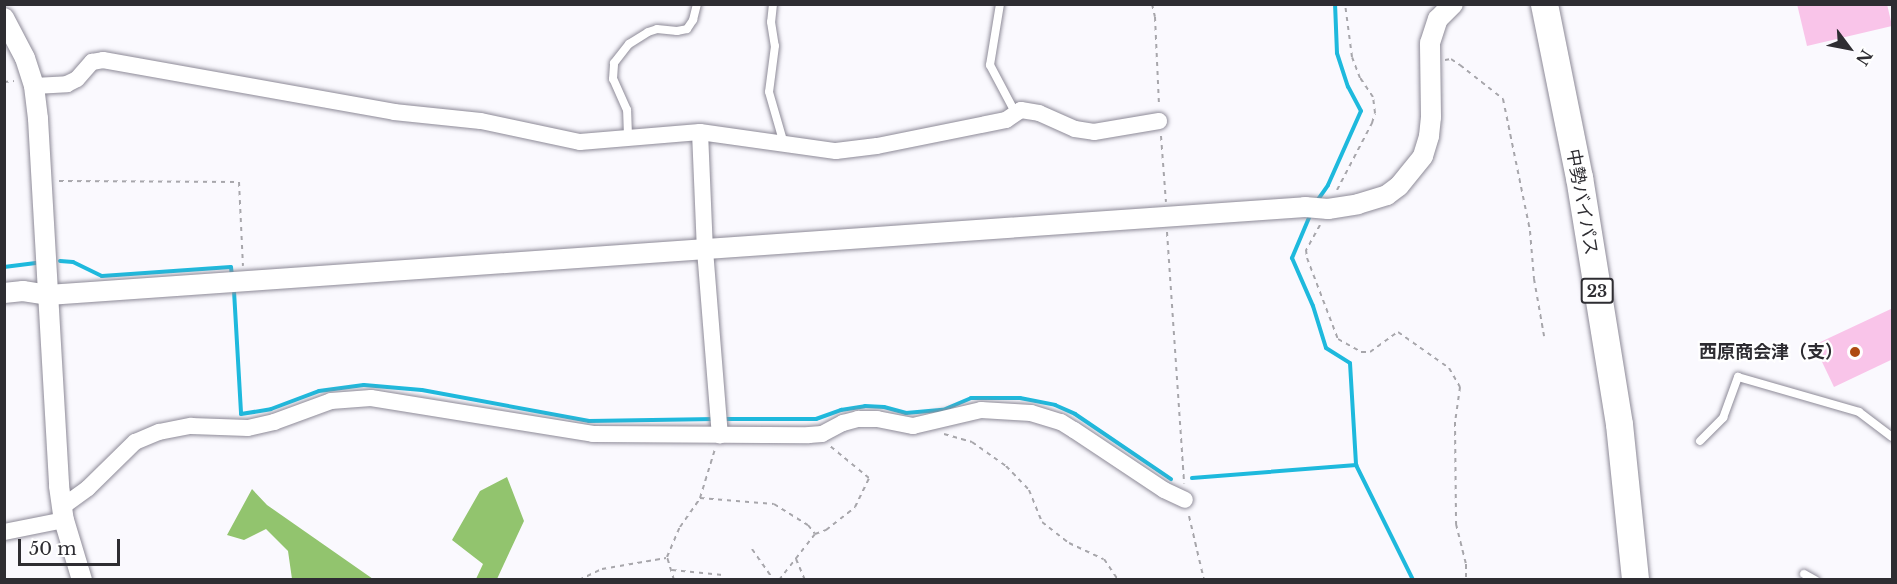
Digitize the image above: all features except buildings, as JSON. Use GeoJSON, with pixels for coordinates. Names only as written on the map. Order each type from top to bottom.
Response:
{"type":"FeatureCollection","features":[{"type":"Feature","properties":{"kind":"highway","name":"中勢バイパス"},"geometry":{"type":"LineString","coordinates":[[1544,4],[1579,177],[1619,424],[1635,579]]}},
{"type":"Feature","properties":{"kind":"street"},"geometry":{"type":"LineString","coordinates":[[4,292],[23,291],[48,295],[1166,219],[1305,207],[1328,209],[1387,195],[1399,186],[1423,156],[1431,117],[1430,43],[1438,19],[1453,4]]}},
{"type":"Feature","properties":{"kind":"street"},"geometry":{"type":"LineString","coordinates":[[4,18],[25,58],[34,86],[63,513],[82,579]]}},
{"type":"Feature","properties":{"kind":"street"},"geometry":{"type":"LineString","coordinates":[[34,86],[67,84],[77,79],[92,62],[103,60],[394,112],[481,121],[580,142],[628,136],[700,132],[836,151],[854,150],[1006,120],[1015,112],[1030,111],[1069,127],[1094,132],[1159,121]]}},
{"type":"Feature","properties":{"kind":"street"},"geometry":{"type":"LineString","coordinates":[[700,132],[705,250],[719,432]]}},
{"type":"Feature","properties":{"kind":"street"},"geometry":{"type":"LineString","coordinates":[[4,532],[63,513],[135,442],[159,432],[191,426],[248,428],[347,399],[371,398],[593,434],[823,433],[843,423],[858,419],[877,419],[913,426],[981,410],[1040,416],[1074,430],[1164,490],[1185,500]]}},
{"type":"Feature","properties":{"kind":"lane"},"geometry":{"type":"LineString","coordinates":[[628,136],[627,110],[613,79],[614,63],[629,44],[648,32],[657,29],[677,31],[687,29],[693,20],[697,4]]}},
{"type":"Feature","properties":{"kind":"lane"},"geometry":{"type":"LineString","coordinates":[[773,4],[771,22],[775,46],[769,92],[784,145]]}},
{"type":"Feature","properties":{"kind":"lane"},"geometry":{"type":"LineString","coordinates":[[999,4],[990,65],[1015,112]]}},
{"type":"Feature","properties":{"kind":"lane"},"geometry":{"type":"LineString","coordinates":[[1700,441],[1723,418],[1738,377],[1859,412],[1880,431],[1893,437]]}},
{"type":"Feature","properties":{"kind":"lane"},"geometry":{"type":"LineString","coordinates":[[1804,574],[1815,579]]}},
{"type":"Feature","properties":{"kind":"path"},"geometry":{"type":"LineString","coordinates":[[1152,4],[1155,17],[1159,121],[1185,500],[1204,579]]}},
{"type":"Feature","properties":{"kind":"path"},"geometry":{"type":"LineString","coordinates":[[1345,4],[1352,57],[1360,78],[1373,97],[1375,113],[1371,128],[1306,250],[1307,258],[1338,339],[1361,352],[1370,352],[1398,332],[1437,358],[1456,377],[1460,387],[1455,422],[1456,524],[1466,564],[1466,579]]}},
{"type":"Feature","properties":{"kind":"path"},"geometry":{"type":"LineString","coordinates":[[1442,64],[1451,59],[1503,99],[1530,231],[1534,279],[1544,336]]}},
{"type":"Feature","properties":{"kind":"path"},"geometry":{"type":"LineString","coordinates":[[41,181],[239,182],[244,281]]}},
{"type":"Feature","properties":{"kind":"path"},"geometry":{"type":"LineString","coordinates":[[913,426],[928,432],[964,438],[1006,466],[1029,490],[1042,522],[1069,543],[1104,559],[1118,579]]}},
{"type":"Feature","properties":{"kind":"path"},"geometry":{"type":"LineString","coordinates":[[674,579],[667,557],[680,527],[700,498],[719,432]]}},
{"type":"Feature","properties":{"kind":"path"},"geometry":{"type":"LineString","coordinates":[[752,549],[777,579],[815,534],[850,512],[869,478],[834,451],[823,433]]}},
{"type":"Feature","properties":{"kind":"path"},"geometry":{"type":"LineString","coordinates":[[700,498],[774,504],[808,525],[815,534]]}},
{"type":"Feature","properties":{"kind":"path"},"geometry":{"type":"LineString","coordinates":[[579,579],[602,569],[667,557]]}},
{"type":"Feature","properties":{"kind":"path"},"geometry":{"type":"LineString","coordinates":[[796,559],[805,579]]}},
{"type":"Feature","properties":{"kind":"path"},"geometry":{"type":"LineString","coordinates":[[672,570],[723,575]]}},
{"type":"Feature","properties":{"kind":"green space"},"geometry":{"type":"Polygon","coordinates":[[[507,477],[524,521],[497,579],[476,579],[483,564],[452,540],[480,491],[507,477]]]}},
{"type":"Feature","properties":{"kind":"green space"},"geometry":{"type":"Polygon","coordinates":[[[252,489],[267,505],[373,579],[292,579],[288,551],[266,529],[244,540],[227,535],[252,489]]]}},
{"type":"Feature","properties":{"kind":"waterway"},"geometry":{"type":"LineString","coordinates":[[1317,201],[1328,185],[1361,111],[1348,87],[1337,53],[1335,4]]}},
{"type":"Feature","properties":{"kind":"waterway"},"geometry":{"type":"LineString","coordinates":[[1311,213],[1292,258],[1313,306],[1326,348],[1350,363],[1356,465],[1413,580]]}},
{"type":"Feature","properties":{"kind":"waterway"},"geometry":{"type":"LineString","coordinates":[[60,261],[73,262],[102,276],[231,267],[232,276]]}},
{"type":"Feature","properties":{"kind":"waterway"},"geometry":{"type":"LineString","coordinates":[[4,267],[36,263]]}},
{"type":"Feature","properties":{"kind":"waterway"},"geometry":{"type":"LineString","coordinates":[[234,291],[241,414],[271,409],[319,391],[364,385],[422,390],[589,421],[715,419]]}},
{"type":"Feature","properties":{"kind":"waterway"},"geometry":{"type":"LineString","coordinates":[[722,419],[816,419],[841,410],[865,406],[884,407],[906,413],[943,410],[971,398],[1020,398],[1055,405],[1075,414],[1171,479]]}},
{"type":"Feature","properties":{"kind":"waterway"},"geometry":{"type":"LineString","coordinates":[[1192,478],[1356,465]]}},
{"type":"Feature","properties":{"kind":"place","name":"西原商会津（支）"},"geometry":{"type":"Point","coordinates":[1855,352]}}]}
